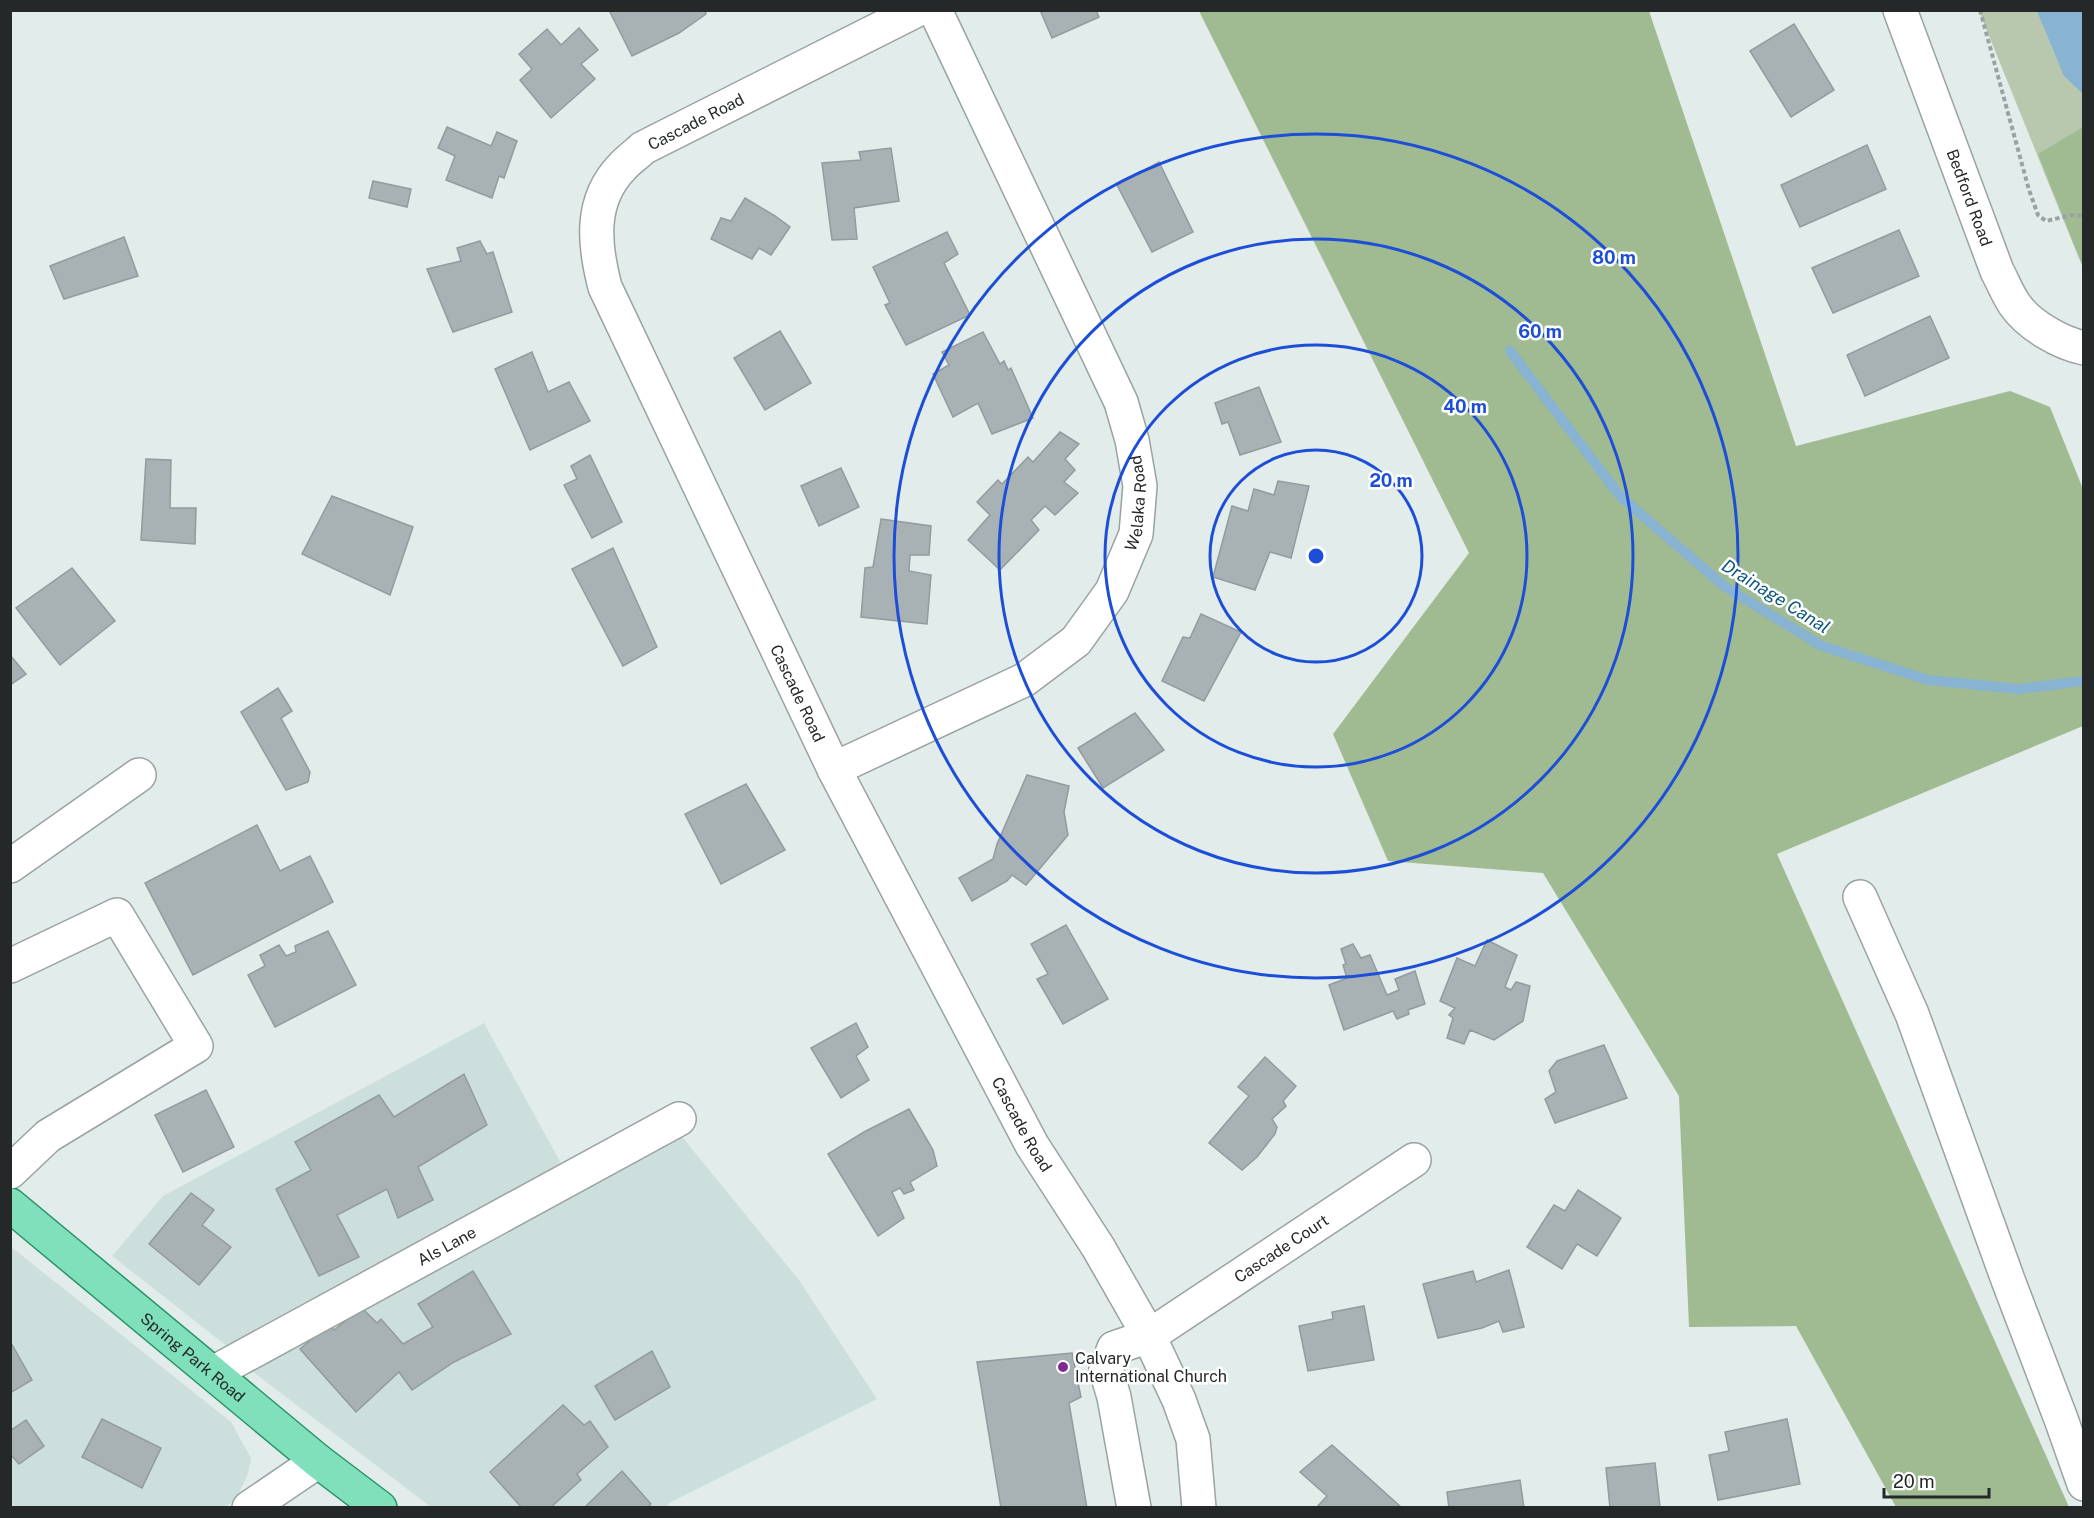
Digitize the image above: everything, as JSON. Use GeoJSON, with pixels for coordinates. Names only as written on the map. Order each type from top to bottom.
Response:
{"type":"FeatureCollection","features":[{"type":"Feature","properties":{"kind":"main road","name":"Spring Park Road"},"geometry":{"type":"LineString","coordinates":[[10,1205],[318,1461],[380,1508]]}},
{"type":"Feature","properties":{"kind":"street","name":"Cascade Road"},"geometry":{"type":"LineString","coordinates":[[917,10],[643,148],[620,168],[602,195],[595,228],[597,259],[605,287],[834,769],[1032,1145],[1098,1247],[1149,1335],[1179,1400],[1193,1439],[1198,1508]]}},
{"type":"Feature","properties":{"kind":"street","name":"Welaka Road"},"geometry":{"type":"LineString","coordinates":[[834,769],[1024,680],[1076,640],[1112,591],[1136,534],[1140,486],[1132,441],[1121,402],[935,10]]}},
{"type":"Feature","properties":{"kind":"street","name":"Bedford Road"},"geometry":{"type":"LineString","coordinates":[[1900,10],[1997,271],[2016,307],[2041,329],[2070,345],[2084,348]]}},
{"type":"Feature","properties":{"kind":"street"},"geometry":{"type":"LineString","coordinates":[[10,866],[139,775]]}},
{"type":"Feature","properties":{"kind":"street"},"geometry":{"type":"LineString","coordinates":[[1860,897],[1912,1014],[2084,1484]]}},
{"type":"Feature","properties":{"kind":"street"},"geometry":{"type":"LineString","coordinates":[[10,966],[117,915],[196,1046],[48,1136],[10,1172]]}},
{"type":"Feature","properties":{"kind":"street","name":"Als Lane"},"geometry":{"type":"LineString","coordinates":[[213,1373],[679,1119]]}},
{"type":"Feature","properties":{"kind":"street","name":"Cascade Court"},"geometry":{"type":"LineString","coordinates":[[1134,1508],[1116,1408],[1106,1370],[1114,1348],[1149,1335],[1414,1160]]}},
{"type":"Feature","properties":{"kind":"street"},"geometry":{"type":"LineString","coordinates":[[249,1508],[318,1461]]}},
{"type":"Feature","properties":{"kind":"path"},"geometry":{"type":"LineString","coordinates":[[1980,10],[2038,215],[2046,221],[2084,216]]}},
{"type":"Feature","properties":{"kind":"shaded area"},"geometry":{"type":"Polygon","coordinates":[[[484,1023],[562,1165],[232,1350],[112,1256],[163,1196],[484,1023]]]}},
{"type":"Feature","properties":{"kind":"shaded area"},"geometry":{"type":"Polygon","coordinates":[[[679,1133],[799,1280],[877,1399],[669,1503],[666,1507],[431,1507],[245,1366],[679,1133]]]}},
{"type":"Feature","properties":{"kind":"shaded area"},"geometry":{"type":"Polygon","coordinates":[[[10,1246],[231,1422],[251,1458],[248,1474],[236,1499],[224,1508],[11,1507],[10,1246]]]}},
{"type":"Feature","properties":{"kind":"green space"},"geometry":{"type":"Polygon","coordinates":[[[1199,11],[1649,11],[1796,446],[2010,391],[2050,407],[2083,489],[2083,726],[1777,854],[2069,1507],[1896,1507],[1796,1326],[1689,1327],[1679,1096],[1543,873],[1388,861],[1333,734],[1469,553],[1199,11]]]}},
{"type":"Feature","properties":{"kind":"green space"},"geometry":{"type":"Polygon","coordinates":[[[1979,11],[2083,11],[2083,267],[2078,256],[1979,11]]]}},
{"type":"Feature","properties":{"kind":"green space"},"geometry":{"type":"Polygon","coordinates":[[[2083,127],[2083,267],[2038,154],[2083,127]]]}},
{"type":"Feature","properties":{"kind":"water"},"geometry":{"type":"Polygon","coordinates":[[[2037,11],[2083,11],[2083,94],[2064,76],[2037,11]]]}},
{"type":"Feature","properties":{"kind":"building"},"geometry":{"type":"Polygon","coordinates":[[[609,10],[705,10],[706,14],[679,33],[632,56],[609,10]]]}},
{"type":"Feature","properties":{"kind":"building"},"geometry":{"type":"Polygon","coordinates":[[[1040,10],[1096,10],[1099,17],[1052,38],[1040,10]]]}},
{"type":"Feature","properties":{"kind":"building"},"geometry":{"type":"Polygon","coordinates":[[[1794,24],[1834,90],[1791,117],[1750,51],[1794,24]]]}},
{"type":"Feature","properties":{"kind":"building"},"geometry":{"type":"Polygon","coordinates":[[[579,28],[598,50],[581,64],[595,79],[551,118],[520,80],[532,69],[519,54],[547,29],[561,45],[579,28]]]}},
{"type":"Feature","properties":{"kind":"building"},"geometry":{"type":"Polygon","coordinates":[[[447,127],[491,146],[497,132],[517,141],[504,178],[499,176],[492,198],[446,180],[455,156],[438,148],[447,127]]]}},
{"type":"Feature","properties":{"kind":"building"},"geometry":{"type":"Polygon","coordinates":[[[1867,145],[1886,189],[1800,227],[1781,185],[1867,145]]]}},
{"type":"Feature","properties":{"kind":"building"},"geometry":{"type":"Polygon","coordinates":[[[891,148],[899,201],[854,208],[857,239],[832,240],[822,163],[861,160],[859,152],[891,148]]]}},
{"type":"Feature","properties":{"kind":"building"},"geometry":{"type":"Polygon","coordinates":[[[1159,162],[1193,232],[1152,252],[1117,185],[1159,162]]]}},
{"type":"Feature","properties":{"kind":"building"},"geometry":{"type":"Polygon","coordinates":[[[373,181],[411,189],[407,207],[369,198],[373,181]]]}},
{"type":"Feature","properties":{"kind":"building"},"geometry":{"type":"Polygon","coordinates":[[[745,198],[790,227],[771,255],[759,248],[752,259],[711,239],[721,218],[731,221],[745,198]]]}},
{"type":"Feature","properties":{"kind":"building"},"geometry":{"type":"Polygon","coordinates":[[[1899,230],[1919,276],[1833,313],[1812,268],[1899,230]]]}},
{"type":"Feature","properties":{"kind":"building"},"geometry":{"type":"Polygon","coordinates":[[[947,232],[958,254],[944,263],[970,315],[906,345],[885,305],[890,303],[873,267],[947,232]]]}},
{"type":"Feature","properties":{"kind":"building"},"geometry":{"type":"Polygon","coordinates":[[[124,237],[138,276],[64,299],[50,266],[124,237]]]}},
{"type":"Feature","properties":{"kind":"building"},"geometry":{"type":"Polygon","coordinates":[[[480,241],[487,254],[493,252],[512,312],[453,332],[427,269],[461,261],[457,248],[480,241]]]}},
{"type":"Feature","properties":{"kind":"building"},"geometry":{"type":"Polygon","coordinates":[[[1930,316],[1949,358],[1865,396],[1847,355],[1930,316]]]}},
{"type":"Feature","properties":{"kind":"building"},"geometry":{"type":"Polygon","coordinates":[[[780,331],[811,383],[765,410],[734,358],[780,331]]]}},
{"type":"Feature","properties":{"kind":"building"},"geometry":{"type":"Polygon","coordinates":[[[983,332],[1000,364],[1004,361],[1008,370],[1011,368],[1033,418],[992,434],[978,403],[953,417],[933,374],[949,365],[942,352],[983,332]]]}},
{"type":"Feature","properties":{"kind":"building"},"geometry":{"type":"Polygon","coordinates":[[[532,352],[548,392],[569,382],[590,421],[530,450],[495,369],[532,352]]]}},
{"type":"Feature","properties":{"kind":"building"},"geometry":{"type":"Polygon","coordinates":[[[1259,387],[1281,442],[1240,455],[1228,422],[1222,424],[1215,403],[1259,387]]]}},
{"type":"Feature","properties":{"kind":"building"},"geometry":{"type":"Polygon","coordinates":[[[1060,432],[1079,444],[1065,459],[1075,470],[1064,482],[1078,493],[1055,515],[1045,506],[1031,520],[1039,530],[1000,570],[968,540],[990,515],[977,502],[998,480],[1002,484],[1028,457],[1033,462],[1060,432]]]}},
{"type":"Feature","properties":{"kind":"building"},"geometry":{"type":"Polygon","coordinates":[[[590,455],[622,522],[592,538],[564,485],[577,479],[571,466],[590,455]]]}},
{"type":"Feature","properties":{"kind":"building"},"geometry":{"type":"Polygon","coordinates":[[[146,459],[171,460],[170,508],[196,508],[195,544],[141,540],[146,459]]]}},
{"type":"Feature","properties":{"kind":"building"},"geometry":{"type":"Polygon","coordinates":[[[841,468],[859,507],[819,526],[801,486],[841,468]]]}},
{"type":"Feature","properties":{"kind":"building"},"geometry":{"type":"Polygon","coordinates":[[[1278,481],[1309,486],[1291,558],[1270,552],[1255,590],[1213,577],[1232,506],[1248,511],[1254,489],[1274,495],[1278,481]]]}},
{"type":"Feature","properties":{"kind":"building"},"geometry":{"type":"Polygon","coordinates":[[[332,496],[413,527],[390,595],[302,554],[332,496]]]}},
{"type":"Feature","properties":{"kind":"building"},"geometry":{"type":"Polygon","coordinates":[[[881,519],[931,526],[929,555],[910,555],[909,571],[931,575],[927,624],[861,617],[865,568],[873,567],[881,519]]]}},
{"type":"Feature","properties":{"kind":"building"},"geometry":{"type":"Polygon","coordinates":[[[613,548],[657,647],[623,666],[572,569],[613,548]]]}},
{"type":"Feature","properties":{"kind":"building"},"geometry":{"type":"Polygon","coordinates":[[[72,568],[115,621],[60,665],[16,608],[72,568]]]}},
{"type":"Feature","properties":{"kind":"building"},"geometry":{"type":"Polygon","coordinates":[[[1201,614],[1241,632],[1204,701],[1162,681],[1183,637],[1190,638],[1201,614]]]}},
{"type":"Feature","properties":{"kind":"building"},"geometry":{"type":"Polygon","coordinates":[[[10,655],[26,674],[10,685],[10,655]]]}},
{"type":"Feature","properties":{"kind":"building"},"geometry":{"type":"Polygon","coordinates":[[[278,688],[292,711],[281,718],[310,772],[308,782],[286,790],[241,712],[278,688]]]}},
{"type":"Feature","properties":{"kind":"building"},"geometry":{"type":"Polygon","coordinates":[[[1135,713],[1164,750],[1103,788],[1078,748],[1135,713]]]}},
{"type":"Feature","properties":{"kind":"building"},"geometry":{"type":"Polygon","coordinates":[[[1027,775],[1069,786],[1064,812],[1068,835],[1026,885],[1012,875],[1007,881],[972,901],[959,878],[993,859],[997,844],[1027,775]]]}},
{"type":"Feature","properties":{"kind":"building"},"geometry":{"type":"Polygon","coordinates":[[[746,784],[785,850],[721,884],[685,814],[746,784]]]}},
{"type":"Feature","properties":{"kind":"building"},"geometry":{"type":"Polygon","coordinates":[[[257,825],[280,871],[310,856],[333,902],[193,975],[145,883],[257,825]]]}},
{"type":"Feature","properties":{"kind":"building"},"geometry":{"type":"Polygon","coordinates":[[[1066,925],[1108,999],[1063,1024],[1037,979],[1048,974],[1031,944],[1066,925]]]}},
{"type":"Feature","properties":{"kind":"building"},"geometry":{"type":"Polygon","coordinates":[[[328,931],[356,985],[275,1027],[248,975],[265,966],[260,955],[279,945],[286,956],[296,952],[295,946],[328,931]]]}},
{"type":"Feature","properties":{"kind":"building"},"geometry":{"type":"Polygon","coordinates":[[[1487,940],[1517,955],[1505,987],[1511,990],[1516,982],[1530,986],[1523,1021],[1494,1040],[1470,1030],[1464,1044],[1447,1038],[1453,1018],[1449,1015],[1455,1008],[1440,1001],[1457,958],[1475,966],[1487,940]]]}},
{"type":"Feature","properties":{"kind":"building"},"geometry":{"type":"Polygon","coordinates":[[[1353,944],[1361,958],[1370,955],[1387,995],[1399,990],[1395,979],[1415,971],[1425,1004],[1408,1010],[1409,1014],[1397,1019],[1393,1011],[1344,1030],[1329,985],[1347,978],[1343,965],[1346,964],[1341,949],[1353,944]]]}},
{"type":"Feature","properties":{"kind":"building"},"geometry":{"type":"Polygon","coordinates":[[[856,1023],[868,1047],[856,1056],[869,1080],[841,1098],[811,1048],[856,1023]]]}},
{"type":"Feature","properties":{"kind":"building"},"geometry":{"type":"Polygon","coordinates":[[[1604,1045],[1627,1098],[1555,1123],[1545,1099],[1556,1092],[1549,1071],[1557,1061],[1604,1045]]]}},
{"type":"Feature","properties":{"kind":"building"},"geometry":{"type":"Polygon","coordinates":[[[1265,1057],[1296,1086],[1283,1101],[1286,1106],[1272,1119],[1277,1127],[1275,1134],[1257,1157],[1242,1170],[1209,1143],[1249,1096],[1238,1087],[1265,1057]]]}},
{"type":"Feature","properties":{"kind":"building"},"geometry":{"type":"Polygon","coordinates":[[[464,1074],[487,1125],[418,1167],[433,1200],[398,1218],[387,1189],[337,1215],[359,1257],[319,1276],[276,1189],[311,1170],[295,1142],[379,1095],[394,1117],[464,1074]]]}},
{"type":"Feature","properties":{"kind":"building"},"geometry":{"type":"Polygon","coordinates":[[[206,1090],[234,1147],[183,1172],[155,1115],[206,1090]]]}},
{"type":"Feature","properties":{"kind":"building"},"geometry":{"type":"Polygon","coordinates":[[[909,1109],[933,1150],[937,1166],[910,1182],[914,1190],[904,1194],[900,1188],[892,1192],[904,1218],[878,1236],[828,1154],[909,1109]]]}},
{"type":"Feature","properties":{"kind":"building"},"geometry":{"type":"Polygon","coordinates":[[[1578,1190],[1621,1218],[1597,1256],[1577,1244],[1562,1269],[1527,1247],[1554,1205],[1565,1211],[1578,1190]]]}},
{"type":"Feature","properties":{"kind":"building"},"geometry":{"type":"Polygon","coordinates":[[[191,1193],[214,1210],[202,1225],[231,1247],[199,1285],[149,1244],[191,1193]]]}},
{"type":"Feature","properties":{"kind":"building"},"geometry":{"type":"Polygon","coordinates":[[[1509,1270],[1524,1327],[1503,1332],[1499,1321],[1482,1328],[1438,1338],[1423,1284],[1473,1271],[1476,1282],[1509,1270]]]}},
{"type":"Feature","properties":{"kind":"building"},"geometry":{"type":"Polygon","coordinates":[[[473,1271],[511,1334],[454,1362],[412,1390],[399,1372],[356,1412],[300,1349],[329,1324],[334,1330],[362,1308],[377,1323],[381,1319],[403,1344],[433,1327],[418,1304],[473,1271]]]}},
{"type":"Feature","properties":{"kind":"building"},"geometry":{"type":"Polygon","coordinates":[[[1364,1306],[1374,1360],[1308,1371],[1299,1326],[1333,1319],[1332,1312],[1364,1306]]]}},
{"type":"Feature","properties":{"kind":"building"},"geometry":{"type":"Polygon","coordinates":[[[10,1341],[32,1380],[10,1393],[10,1341]]]}},
{"type":"Feature","properties":{"kind":"building"},"geometry":{"type":"Polygon","coordinates":[[[652,1351],[670,1387],[615,1420],[595,1386],[652,1351]]]}},
{"type":"Feature","properties":{"kind":"building"},"geometry":{"type":"Polygon","coordinates":[[[1072,1353],[1081,1397],[1069,1403],[1087,1508],[1001,1508],[977,1362],[1072,1353]]]}},
{"type":"Feature","properties":{"kind":"building"},"geometry":{"type":"Polygon","coordinates":[[[563,1405],[584,1425],[590,1421],[608,1447],[577,1474],[581,1480],[550,1508],[522,1508],[490,1472],[563,1405]]]}},
{"type":"Feature","properties":{"kind":"building"},"geometry":{"type":"Polygon","coordinates":[[[102,1419],[161,1448],[142,1488],[82,1457],[102,1419]]]}},
{"type":"Feature","properties":{"kind":"building"},"geometry":{"type":"Polygon","coordinates":[[[1787,1419],[1800,1484],[1718,1500],[1709,1455],[1729,1451],[1725,1432],[1787,1419]]]}},
{"type":"Feature","properties":{"kind":"building"},"geometry":{"type":"Polygon","coordinates":[[[26,1420],[44,1446],[19,1464],[10,1454],[10,1431],[26,1420]]]}},
{"type":"Feature","properties":{"kind":"building"},"geometry":{"type":"Polygon","coordinates":[[[1332,1445],[1401,1507],[1316,1508],[1327,1496],[1300,1472],[1332,1445]]]}},
{"type":"Feature","properties":{"kind":"building"},"geometry":{"type":"Polygon","coordinates":[[[1655,1463],[1660,1507],[1610,1508],[1606,1468],[1655,1463]]]}},
{"type":"Feature","properties":{"kind":"building"},"geometry":{"type":"Polygon","coordinates":[[[622,1471],[651,1504],[647,1508],[584,1508],[622,1471]]]}},
{"type":"Feature","properties":{"kind":"building"},"geometry":{"type":"Polygon","coordinates":[[[1520,1480],[1524,1508],[1449,1508],[1447,1492],[1520,1480]]]}},
{"type":"Feature","properties":{"kind":"waterway","name":"Drainage Canal"},"geometry":{"type":"LineString","coordinates":[[1510,351],[1620,496],[1724,586],[1822,646],[1928,680],[2019,689],[2084,681]]}},
{"type":"Feature","properties":{"kind":"place","name":"Calvary International Church"},"geometry":{"type":"Point","coordinates":[1063,1367]}}]}
